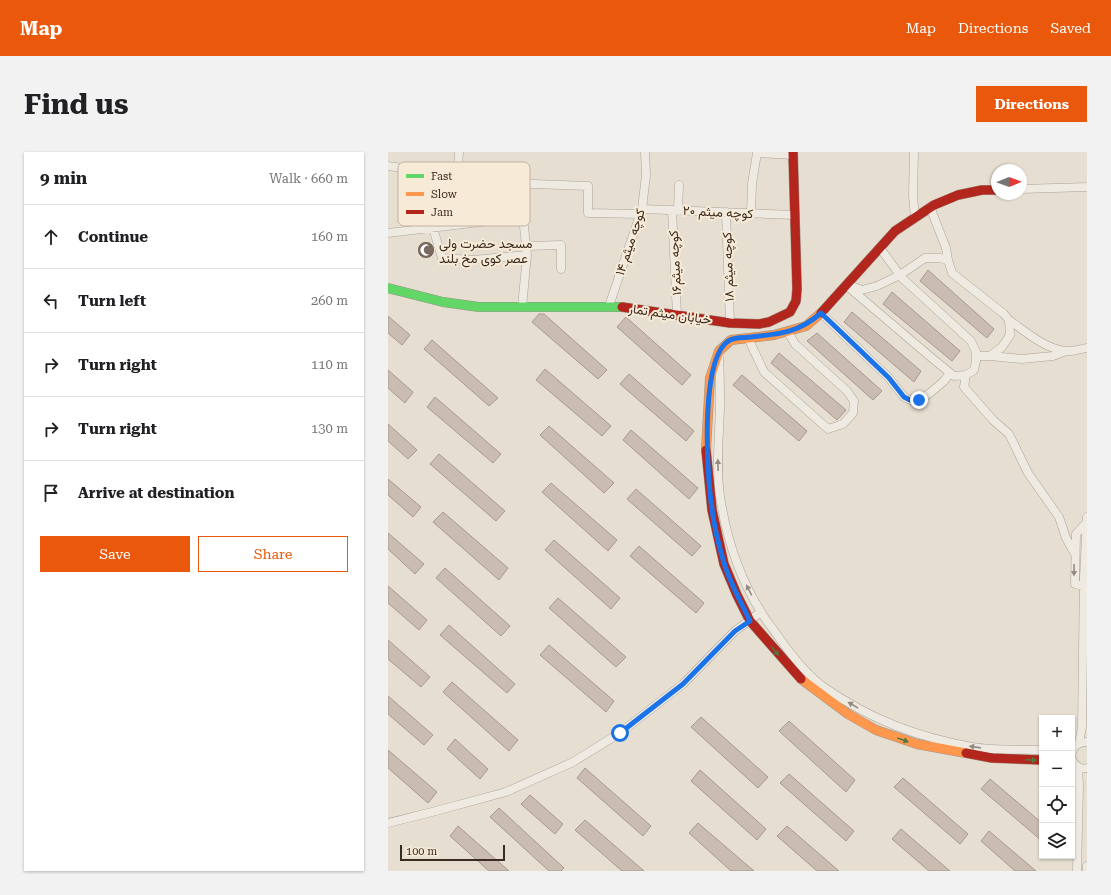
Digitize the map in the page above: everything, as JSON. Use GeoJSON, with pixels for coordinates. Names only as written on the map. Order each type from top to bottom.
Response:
{"type":"FeatureCollection","features":[{"type":"Feature","properties":{"kind":"street"},"geometry":{"type":"LineString","coordinates":[[458,162],[459,152]]}},
{"type":"Feature","properties":{"kind":"street","name":"کوچه میثم ۱۴"},"geometry":{"type":"LineString","coordinates":[[608,306],[641,211],[646,175],[645,152]]}},
{"type":"Feature","properties":{"kind":"street"},"geometry":{"type":"LineString","coordinates":[[914,152],[914,218]]}},
{"type":"Feature","properties":{"kind":"street"},"geometry":{"type":"LineString","coordinates":[[751,214],[752,184],[757,153],[793,153]]}},
{"type":"Feature","properties":{"kind":"street","name":"خیابان میثم تمار"},"geometry":{"type":"LineString","coordinates":[[388,288],[416,296],[479,307],[617,306],[730,323],[759,324],[769,322],[790,312],[796,301],[797,289],[793,153]]}},
{"type":"Feature","properties":{"kind":"street"},"geometry":{"type":"LineString","coordinates":[[388,166],[398,167]]}},
{"type":"Feature","properties":{"kind":"street","name":"کوچه میثم ۲۰"},"geometry":{"type":"LineString","coordinates":[[530,184],[588,186],[588,213],[675,210],[795,215]]}},
{"type":"Feature","properties":{"kind":"street","name":"کوچه میثم۱۶"},"geometry":{"type":"LineString","coordinates":[[677,315],[675,210],[679,185]]}},
{"type":"Feature","properties":{"kind":"street"},"geometry":{"type":"LineString","coordinates":[[1027,189],[1087,187]]}},
{"type":"Feature","properties":{"kind":"street"},"geometry":{"type":"LineString","coordinates":[[991,190],[982,190],[958,195],[930,207],[895,231],[821,313],[806,326],[788,332],[730,340],[719,351],[710,378],[706,447],[712,510],[724,564],[750,621],[804,682],[848,714],[876,730],[917,744],[1039,760]]}},
{"type":"Feature","properties":{"kind":"street"},"geometry":{"type":"LineString","coordinates":[[930,207],[946,248],[952,272],[1004,314],[1009,320],[1034,338],[1049,346],[1066,351]]}},
{"type":"Feature","properties":{"kind":"street","name":"کوچه میثم ۱۸"},"geometry":{"type":"LineString","coordinates":[[726,212],[730,323]]}},
{"type":"Feature","properties":{"kind":"street"},"geometry":{"type":"LineString","coordinates":[[388,233],[449,226]]}},
{"type":"Feature","properties":{"kind":"street"},"geometry":{"type":"LineString","coordinates":[[522,307],[527,255],[524,226]]}},
{"type":"Feature","properties":{"kind":"street"},"geometry":{"type":"LineString","coordinates":[[433,228],[442,258],[473,260],[527,255]]}},
{"type":"Feature","properties":{"kind":"street"},"geometry":{"type":"LineString","coordinates":[[526,246],[561,246],[561,269]]}},
{"type":"Feature","properties":{"kind":"street"},"geometry":{"type":"LineString","coordinates":[[846,285],[954,376],[966,376],[974,370],[976,356],[971,341],[900,275],[880,248]]}},
{"type":"Feature","properties":{"kind":"street"},"geometry":{"type":"LineString","coordinates":[[846,285],[862,290],[877,286],[900,275],[925,258],[940,258],[948,260]]}},
{"type":"Feature","properties":{"kind":"street"},"geometry":{"type":"LineString","coordinates":[[821,313],[889,378],[904,397],[910,400],[919,400],[930,394],[950,373]]}},
{"type":"Feature","properties":{"kind":"street"},"geometry":{"type":"LineString","coordinates":[[990,356],[1002,347],[1010,335],[1009,320]]}},
{"type":"Feature","properties":{"kind":"street"},"geometry":{"type":"LineString","coordinates":[[748,338],[764,372],[828,429],[843,424],[853,413],[854,401],[848,391],[795,344],[788,332]]}},
{"type":"Feature","properties":{"kind":"street"},"geometry":{"type":"LineString","coordinates":[[976,356],[1022,359],[1053,356],[1066,351],[1087,348]]}},
{"type":"Feature","properties":{"kind":"street"},"geometry":{"type":"LineString","coordinates":[[719,351],[720,393],[718,465],[720,496],[733,552],[746,585],[761,612],[793,657],[824,687],[880,720],[919,735],[974,747],[993,754],[1039,750]]}},
{"type":"Feature","properties":{"kind":"street"},"geometry":{"type":"LineString","coordinates":[[966,376],[964,387],[993,420],[1009,434],[1028,473],[1059,517],[1066,538],[1075,554]]}},
{"type":"Feature","properties":{"kind":"street"},"geometry":{"type":"LineString","coordinates":[[1086,587],[1074,584],[1076,534],[1087,520]]}},
{"type":"Feature","properties":{"kind":"street"},"geometry":{"type":"LineString","coordinates":[[1077,747],[1082,727],[1087,520]]}},
{"type":"Feature","properties":{"kind":"street"},"geometry":{"type":"LineString","coordinates":[[388,823],[506,792],[573,762],[620,733],[683,684],[735,631],[761,612]]}},
{"type":"Feature","properties":{"kind":"street"},"geometry":{"type":"LineString","coordinates":[[876,730],[880,720]]}},
{"type":"Feature","properties":{"kind":"street"},"geometry":{"type":"LineString","coordinates":[[1076,764],[1079,787],[1077,871]]}},
{"type":"Feature","properties":{"kind":"street"},"geometry":{"type":"LineString","coordinates":[[1087,866],[1087,871]]}},
{"type":"Feature","properties":{"kind":"building"},"geometry":{"type":"Polygon","coordinates":[[[928,270],[994,329],[987,338],[920,281],[928,270]]]}},
{"type":"Feature","properties":{"kind":"building"},"geometry":{"type":"Polygon","coordinates":[[[892,292],[960,351],[952,361],[883,304],[892,292]]]}},
{"type":"Feature","properties":{"kind":"building"},"geometry":{"type":"Polygon","coordinates":[[[852,312],[921,371],[914,382],[844,322],[852,312]]]}},
{"type":"Feature","properties":{"kind":"building"},"geometry":{"type":"Polygon","coordinates":[[[539,314],[544,314],[607,370],[598,379],[532,322],[539,314]]]}},
{"type":"Feature","properties":{"kind":"building"},"geometry":{"type":"Polygon","coordinates":[[[388,316],[410,335],[402,345],[388,333],[388,316]]]}},
{"type":"Feature","properties":{"kind":"building"},"geometry":{"type":"Polygon","coordinates":[[[626,317],[691,375],[682,385],[617,327],[626,317]]]}},
{"type":"Feature","properties":{"kind":"building"},"geometry":{"type":"Polygon","coordinates":[[[817,333],[882,391],[873,400],[807,341],[817,333]]]}},
{"type":"Feature","properties":{"kind":"building"},"geometry":{"type":"Polygon","coordinates":[[[432,340],[498,398],[489,406],[424,349],[432,340]]]}},
{"type":"Feature","properties":{"kind":"building"},"geometry":{"type":"Polygon","coordinates":[[[779,353],[846,410],[837,420],[771,363],[779,353]]]}},
{"type":"Feature","properties":{"kind":"building"},"geometry":{"type":"Polygon","coordinates":[[[545,369],[611,426],[602,436],[536,380],[545,369]]]}},
{"type":"Feature","properties":{"kind":"building"},"geometry":{"type":"Polygon","coordinates":[[[388,370],[413,392],[405,403],[388,388],[388,370]]]}},
{"type":"Feature","properties":{"kind":"building"},"geometry":{"type":"Polygon","coordinates":[[[629,374],[694,431],[686,441],[620,384],[629,374]]]}},
{"type":"Feature","properties":{"kind":"building"},"geometry":{"type":"Polygon","coordinates":[[[742,375],[807,431],[799,441],[733,385],[742,375]]]}},
{"type":"Feature","properties":{"kind":"building"},"geometry":{"type":"Polygon","coordinates":[[[435,397],[501,454],[493,463],[427,407],[435,397]]]}},
{"type":"Feature","properties":{"kind":"building"},"geometry":{"type":"Polygon","coordinates":[[[388,424],[417,450],[408,459],[388,441],[388,424]]]}},
{"type":"Feature","properties":{"kind":"building"},"geometry":{"type":"Polygon","coordinates":[[[549,426],[614,483],[604,493],[540,435],[549,426]]]}},
{"type":"Feature","properties":{"kind":"building"},"geometry":{"type":"Polygon","coordinates":[[[631,430],[698,488],[689,499],[623,440],[631,430]]]}},
{"type":"Feature","properties":{"kind":"building"},"geometry":{"type":"Polygon","coordinates":[[[439,454],[505,511],[496,521],[430,464],[439,454]]]}},
{"type":"Feature","properties":{"kind":"building"},"geometry":{"type":"Polygon","coordinates":[[[388,479],[421,507],[413,517],[388,495],[388,479]]]}},
{"type":"Feature","properties":{"kind":"building"},"geometry":{"type":"Polygon","coordinates":[[[551,483],[617,540],[608,551],[542,492],[551,483]]]}},
{"type":"Feature","properties":{"kind":"building"},"geometry":{"type":"Polygon","coordinates":[[[636,489],[701,546],[692,556],[627,499],[636,489]]]}},
{"type":"Feature","properties":{"kind":"building"},"geometry":{"type":"Polygon","coordinates":[[[443,512],[508,568],[499,580],[433,522],[443,512]]]}},
{"type":"Feature","properties":{"kind":"building"},"geometry":{"type":"Polygon","coordinates":[[[388,533],[424,564],[415,574],[388,549],[388,533]]]}},
{"type":"Feature","properties":{"kind":"building"},"geometry":{"type":"Polygon","coordinates":[[[554,540],[620,598],[611,609],[545,550],[554,540]]]}},
{"type":"Feature","properties":{"kind":"building"},"geometry":{"type":"Polygon","coordinates":[[[639,546],[704,603],[696,613],[630,556],[639,546]]]}},
{"type":"Feature","properties":{"kind":"building"},"geometry":{"type":"Polygon","coordinates":[[[445,568],[510,626],[501,636],[436,578],[445,568]]]}},
{"type":"Feature","properties":{"kind":"building"},"geometry":{"type":"Polygon","coordinates":[[[388,586],[427,620],[419,630],[388,603],[388,586]]]}},
{"type":"Feature","properties":{"kind":"building"},"geometry":{"type":"Polygon","coordinates":[[[558,598],[626,657],[616,667],[549,608],[558,598]]]}},
{"type":"Feature","properties":{"kind":"building"},"geometry":{"type":"Polygon","coordinates":[[[449,625],[515,684],[507,693],[440,635],[449,625]]]}},
{"type":"Feature","properties":{"kind":"building"},"geometry":{"type":"Polygon","coordinates":[[[388,640],[430,677],[421,687],[388,659],[388,640]]]}},
{"type":"Feature","properties":{"kind":"building"},"geometry":{"type":"Polygon","coordinates":[[[549,645],[614,701],[606,712],[540,655],[549,645]]]}},
{"type":"Feature","properties":{"kind":"building"},"geometry":{"type":"Polygon","coordinates":[[[452,682],[518,740],[509,751],[443,692],[452,682]]]}},
{"type":"Feature","properties":{"kind":"building"},"geometry":{"type":"Polygon","coordinates":[[[388,696],[433,735],[424,745],[388,714],[388,696]]]}},
{"type":"Feature","properties":{"kind":"building"},"geometry":{"type":"Polygon","coordinates":[[[701,717],[768,777],[758,788],[691,727],[701,717]]]}},
{"type":"Feature","properties":{"kind":"building"},"geometry":{"type":"Polygon","coordinates":[[[789,721],[855,780],[846,792],[779,731],[789,721]]]}},
{"type":"Feature","properties":{"kind":"building"},"geometry":{"type":"Polygon","coordinates":[[[455,739],[488,769],[480,779],[447,749],[455,739]]]}},
{"type":"Feature","properties":{"kind":"building"},"geometry":{"type":"Polygon","coordinates":[[[388,750],[437,792],[428,803],[388,768],[388,750]]]}},
{"type":"Feature","properties":{"kind":"building"},"geometry":{"type":"Polygon","coordinates":[[[585,768],[651,826],[643,836],[577,778],[585,768]]]}},
{"type":"Feature","properties":{"kind":"building"},"geometry":{"type":"Polygon","coordinates":[[[700,770],[766,829],[757,840],[691,781],[700,770]]]}},
{"type":"Feature","properties":{"kind":"building"},"geometry":{"type":"Polygon","coordinates":[[[789,774],[854,831],[846,841],[780,783],[789,774]]]}},
{"type":"Feature","properties":{"kind":"building"},"geometry":{"type":"Polygon","coordinates":[[[903,778],[968,834],[960,844],[894,787],[903,778]]]}},
{"type":"Feature","properties":{"kind":"building"},"geometry":{"type":"Polygon","coordinates":[[[990,779],[1039,820],[1039,838],[981,789],[990,779]]]}},
{"type":"Feature","properties":{"kind":"building"},"geometry":{"type":"Polygon","coordinates":[[[530,795],[563,824],[555,834],[521,804],[530,795]]]}},
{"type":"Feature","properties":{"kind":"building"},"geometry":{"type":"Polygon","coordinates":[[[499,808],[564,868],[561,871],[549,871],[490,817],[499,808]]]}},
{"type":"Feature","properties":{"kind":"building"},"geometry":{"type":"Polygon","coordinates":[[[585,820],[644,871],[622,871],[575,830],[585,820]]]}},
{"type":"Feature","properties":{"kind":"building"},"geometry":{"type":"Polygon","coordinates":[[[698,823],[754,871],[731,871],[689,833],[698,823]]]}},
{"type":"Feature","properties":{"kind":"building"},"geometry":{"type":"Polygon","coordinates":[[[458,826],[509,871],[489,871],[450,836],[458,826]]]}},
{"type":"Feature","properties":{"kind":"building"},"geometry":{"type":"Polygon","coordinates":[[[787,826],[839,871],[817,871],[777,836],[787,826]]]}},
{"type":"Feature","properties":{"kind":"building"},"geometry":{"type":"Polygon","coordinates":[[[901,829],[950,871],[929,871],[892,839],[901,829]]]}},
{"type":"Feature","properties":{"kind":"building"},"geometry":{"type":"Polygon","coordinates":[[[989,831],[1036,871],[1015,871],[981,841],[989,831]]]}},
{"type":"Feature","properties":{"kind":"traffic: fast"},"geometry":{"type":"LineString","coordinates":[[388,288],[443,302],[479,307],[622,307]]}},
{"type":"Feature","properties":{"kind":"traffic: slow"},"geometry":{"type":"LineString","coordinates":[[706,450],[710,378],[719,351],[731,340],[774,335],[806,326],[821,313]]}},
{"type":"Feature","properties":{"kind":"traffic: slow"},"geometry":{"type":"LineString","coordinates":[[801,679],[848,714],[876,730],[917,744],[966,753]]}},
{"type":"Feature","properties":{"kind":"traffic: jam"},"geometry":{"type":"LineString","coordinates":[[622,307],[730,323],[759,324],[769,322],[790,312],[796,301],[797,289],[793,152]]}},
{"type":"Feature","properties":{"kind":"traffic: jam"},"geometry":{"type":"LineString","coordinates":[[821,313],[895,231],[934,205],[958,195],[982,190],[991,190]]}},
{"type":"Feature","properties":{"kind":"traffic: jam"},"geometry":{"type":"LineString","coordinates":[[706,450],[712,510],[724,564],[750,621],[801,679]]}},
{"type":"Feature","properties":{"kind":"traffic: jam"},"geometry":{"type":"LineString","coordinates":[[966,753],[992,758],[1039,760]]}},
{"type":"Feature","properties":{"kind":"place","name":"مسجد حضرت ولی عصر کوی مخ بلند"},"geometry":{"type":"Point","coordinates":[426,250]}},
{"type":"Feature","properties":{"kind":"route"},"geometry":{"type":"LineString","coordinates":[[620,733],[683,684],[735,631],[750,621],[724,564],[712,510],[706,447],[710,378],[719,351],[730,340],[774,335],[806,326],[821,313],[889,378],[904,397],[910,400],[919,400]]}}]}
